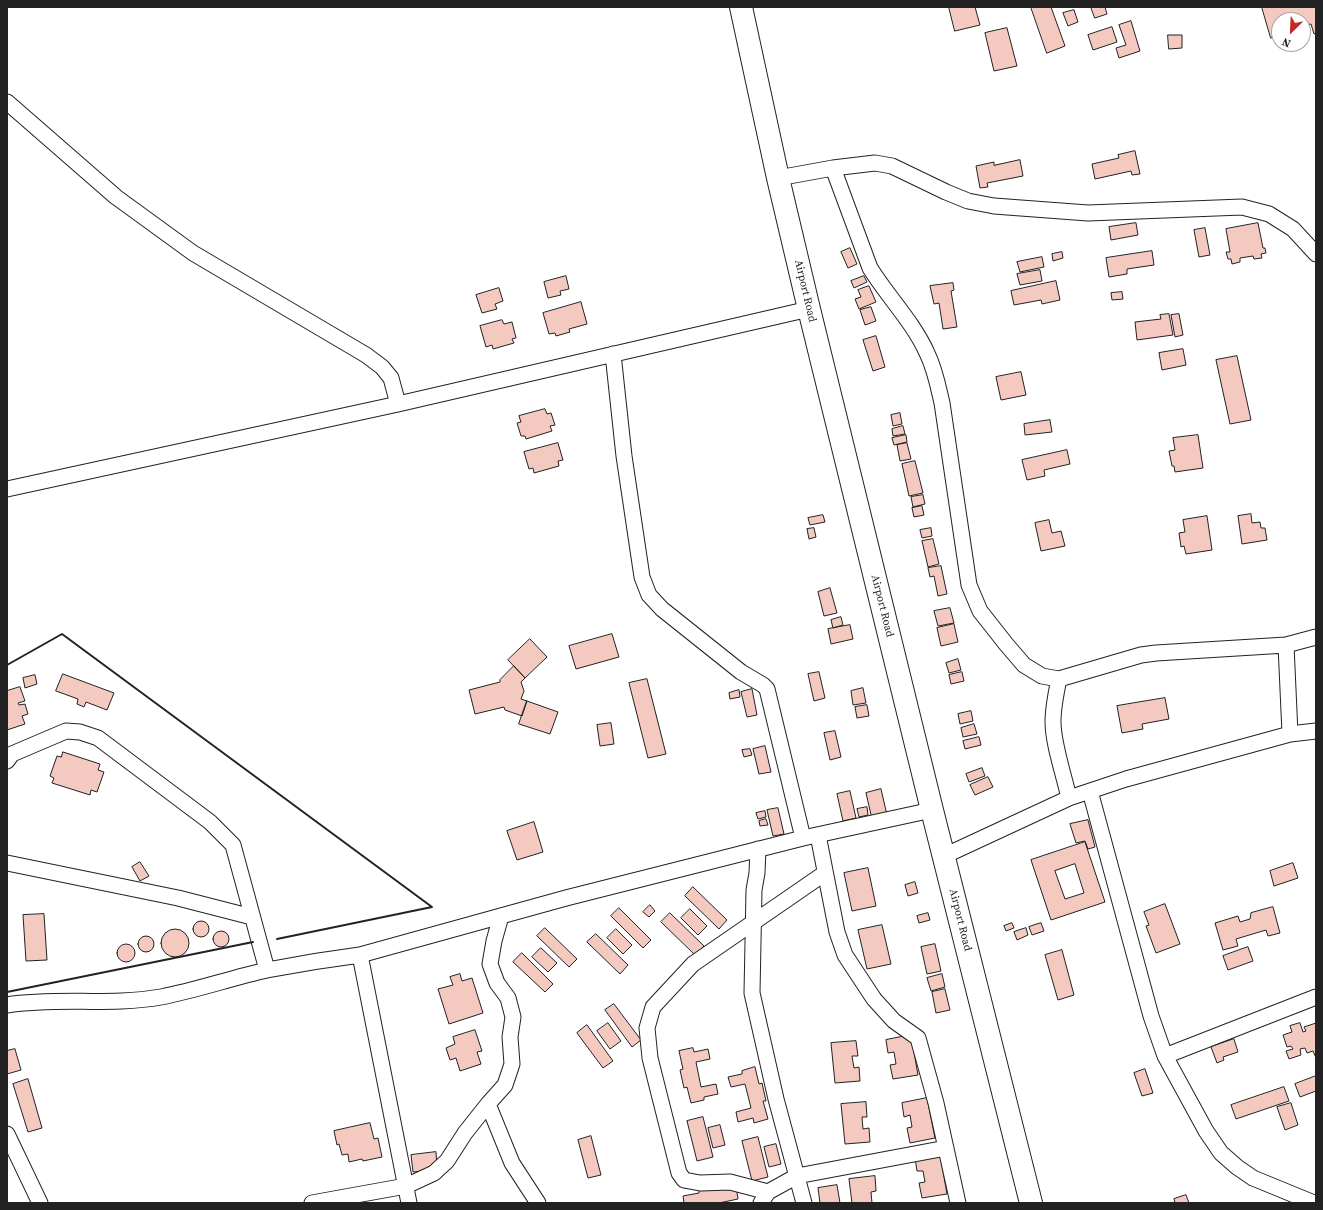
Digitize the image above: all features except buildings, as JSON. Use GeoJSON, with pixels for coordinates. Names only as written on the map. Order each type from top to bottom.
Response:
{"type":"FeatureCollection","features":[{"type":"Feature","properties":{"kind":"highway","name":"Airport Road"},"geometry":{"type":"LineString","coordinates":[[741,7],[778,178],[809,309],[932,810],[1031,1203]]}},
{"type":"Feature","properties":{"kind":"street"},"geometry":{"type":"LineString","coordinates":[[7,102],[116,198],[193,253],[382,367],[391,378],[398,404]]}},
{"type":"Feature","properties":{"kind":"street"},"geometry":{"type":"LineString","coordinates":[[778,178],[833,168],[875,163],[892,166],[968,201],[994,206],[1088,212],[1242,207],[1269,214],[1293,229],[1316,254]]}},
{"type":"Feature","properties":{"kind":"street"},"geometry":{"type":"LineString","coordinates":[[833,168],[870,268],[927,352],[936,375],[942,403],[969,585],[980,610],[1024,665],[1042,676],[1059,679],[1141,655],[1286,645],[1316,637]]}},
{"type":"Feature","properties":{"kind":"street"},"geometry":{"type":"LineString","coordinates":[[7,489],[398,404],[809,309]]}},
{"type":"Feature","properties":{"kind":"street"},"geometry":{"type":"LineString","coordinates":[[613,354],[625,462],[642,577],[649,595],[662,609],[741,672],[767,689],[803,838]]}},
{"type":"Feature","properties":{"kind":"street"},"geometry":{"type":"LineString","coordinates":[[1286,645],[1290,734]]}},
{"type":"Feature","properties":{"kind":"street"},"geometry":{"type":"LineString","coordinates":[[1059,679],[1054,702],[1053,723],[1055,740],[1069,798]]}},
{"type":"Feature","properties":{"kind":"street"},"geometry":{"type":"LineString","coordinates":[[7,761],[12,754],[66,731],[80,732],[98,738],[210,822],[233,845],[267,970]]}},
{"type":"Feature","properties":{"kind":"street"},"geometry":{"type":"LineString","coordinates":[[944,856],[1069,798],[1126,779],[1290,734],[1316,731]]}},
{"type":"Feature","properties":{"kind":"street"},"geometry":{"type":"LineString","coordinates":[[1090,791],[1151,1016],[1165,1056],[1206,1131],[1221,1153],[1253,1178],[1314,1203]]}},
{"type":"Feature","properties":{"kind":"street"},"geometry":{"type":"LineString","coordinates":[[7,1005],[27,1002],[60,1001],[126,1002],[162,996],[267,970],[360,954],[566,898],[758,849],[932,810]]}},
{"type":"Feature","properties":{"kind":"street"},"geometry":{"type":"LineString","coordinates":[[818,835],[837,932],[845,955],[874,999],[894,1021],[918,1038],[936,1102],[946,1148],[955,1203]]}},
{"type":"Feature","properties":{"kind":"street"},"geometry":{"type":"LineString","coordinates":[[758,849],[757,873],[754,890],[752,993],[776,1099],[804,1203]]}},
{"type":"Feature","properties":{"kind":"street"},"geometry":{"type":"LineString","coordinates":[[7,863],[178,898],[252,917]]}},
{"type":"Feature","properties":{"kind":"street"},"geometry":{"type":"LineString","coordinates":[[825,873],[693,964],[653,1007],[647,1028],[650,1058],[679,1173],[684,1180],[700,1183],[730,1182],[764,1198],[797,1176],[946,1148]]}},
{"type":"Feature","properties":{"kind":"street"},"geometry":{"type":"LineString","coordinates":[[312,1203],[406,1186],[434,1173],[447,1161],[465,1133],[505,1085],[512,1064],[510,1037],[513,1017],[508,998],[497,982],[490,964],[494,941],[501,916]]}},
{"type":"Feature","properties":{"kind":"street"},"geometry":{"type":"LineString","coordinates":[[360,954],[409,1203]]}},
{"type":"Feature","properties":{"kind":"street"},"geometry":{"type":"LineString","coordinates":[[1165,1056],[1316,997]]}},
{"type":"Feature","properties":{"kind":"street"},"geometry":{"type":"LineString","coordinates":[[488,1104],[512,1163],[538,1203]]}},
{"type":"Feature","properties":{"kind":"street"},"geometry":{"type":"LineString","coordinates":[[7,1134],[40,1203]]}},
{"type":"Feature","properties":{"kind":"wall"},"geometry":{"type":"LineString","coordinates":[[7,665],[62,634],[432,907],[277,939]]}},
{"type":"Feature","properties":{"kind":"wall"},"geometry":{"type":"LineString","coordinates":[[7,992],[253,942]]}}]}
